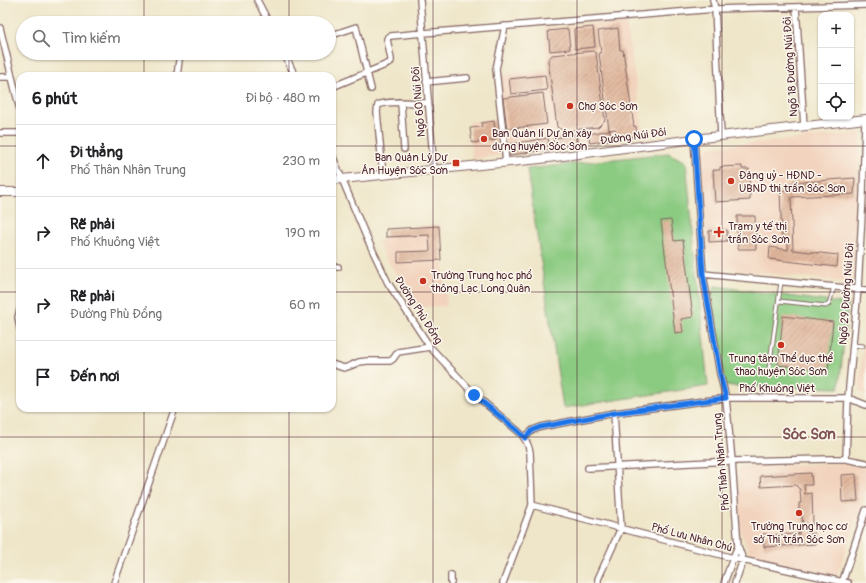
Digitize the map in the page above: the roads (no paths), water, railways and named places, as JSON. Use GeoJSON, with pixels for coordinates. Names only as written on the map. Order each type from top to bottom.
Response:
{"type":"FeatureCollection","features":[{"type":"Feature","properties":{"kind":"main road","name":"Đường Núi Đôi"},"geometry":{"type":"LineString","coordinates":[[336,180],[540,159],[694,139],[866,120]]}},
{"type":"Feature","properties":{"kind":"main road"},"geometry":{"type":"LineString","coordinates":[[0,192],[16,192]]}},
{"type":"Feature","properties":{"kind":"street"},"geometry":{"type":"LineString","coordinates":[[257,0],[265,16]]}},
{"type":"Feature","properties":{"kind":"street","name":"Ngõ 60 Núi Đôi"},"geometry":{"type":"LineString","coordinates":[[420,0],[434,170]]}},
{"type":"Feature","properties":{"kind":"street"},"geometry":{"type":"LineString","coordinates":[[713,0],[715,9],[721,136]]}},
{"type":"Feature","properties":{"kind":"street"},"geometry":{"type":"LineString","coordinates":[[336,85],[388,64],[391,61],[387,40],[388,37],[715,9],[866,5]]}},
{"type":"Feature","properties":{"kind":"street","name":"Ngõ 18 Đường Núi Đôi"},"geometry":{"type":"LineString","coordinates":[[796,7],[804,126]]}},
{"type":"Feature","properties":{"kind":"street"},"geometry":{"type":"LineString","coordinates":[[505,26],[496,69],[506,162]]}},
{"type":"Feature","properties":{"kind":"street"},"geometry":{"type":"LineString","coordinates":[[336,34],[356,27],[371,89]]}},
{"type":"Feature","properties":{"kind":"street"},"geometry":{"type":"LineString","coordinates":[[0,28],[16,94]]}},
{"type":"Feature","properties":{"kind":"street"},"geometry":{"type":"LineString","coordinates":[[178,72],[179,60]]}},
{"type":"Feature","properties":{"kind":"street"},"geometry":{"type":"LineString","coordinates":[[287,60],[293,72]]}},
{"type":"Feature","properties":{"kind":"street"},"geometry":{"type":"LineString","coordinates":[[0,77],[12,77]]}},
{"type":"Feature","properties":{"kind":"street"},"geometry":{"type":"LineString","coordinates":[[426,82],[467,78]]}},
{"type":"Feature","properties":{"kind":"street"},"geometry":{"type":"LineString","coordinates":[[401,103],[404,149]]}},
{"type":"Feature","properties":{"kind":"street"},"geometry":{"type":"LineString","coordinates":[[383,176],[377,108],[378,105],[428,103]]}},
{"type":"Feature","properties":{"kind":"street","name":"Ngõ 29 Đường Núi Đôi"},"geometry":{"type":"LineString","coordinates":[[846,459],[848,398],[858,289],[864,195],[866,120]]}},
{"type":"Feature","properties":{"kind":"street"},"geometry":{"type":"LineString","coordinates":[[0,133],[16,133]]}},
{"type":"Feature","properties":{"kind":"street","name":"Phố Thân Nhân Trung"},"geometry":{"type":"LineString","coordinates":[[694,139],[703,274],[720,374],[726,398],[738,546],[743,560]]}},
{"type":"Feature","properties":{"kind":"street","name":"Đường Phù Đổng"},"geometry":{"type":"LineString","coordinates":[[336,164],[365,234],[388,283],[430,347],[474,395],[525,438]]}},
{"type":"Feature","properties":{"kind":"street"},"geometry":{"type":"LineString","coordinates":[[703,274],[866,290]]}},
{"type":"Feature","properties":{"kind":"street"},"geometry":{"type":"LineString","coordinates":[[336,365],[344,368],[363,361],[390,361],[398,352],[430,347]]}},
{"type":"Feature","properties":{"kind":"street","name":"Phố Khuông Việt"},"geometry":{"type":"LineString","coordinates":[[525,438],[533,430],[541,427],[614,413],[726,398],[848,398],[866,405]]}},
{"type":"Feature","properties":{"kind":"street"},"geometry":{"type":"LineString","coordinates":[[114,583],[173,412]]}},
{"type":"Feature","properties":{"kind":"street"},"geometry":{"type":"LineString","coordinates":[[598,583],[598,578],[621,528],[614,413]]}},
{"type":"Feature","properties":{"kind":"street"},"geometry":{"type":"LineString","coordinates":[[503,583],[532,504],[530,452],[525,438]]}},
{"type":"Feature","properties":{"kind":"street"},"geometry":{"type":"LineString","coordinates":[[588,468],[732,461],[846,459],[866,463]]}},
{"type":"Feature","properties":{"kind":"street","name":"Phố Lưu Nhân Chú"},"geometry":{"type":"LineString","coordinates":[[532,504],[733,558],[844,583]]}},
{"type":"Feature","properties":{"kind":"street"},"geometry":{"type":"LineString","coordinates":[[844,583],[866,510]]}},
{"type":"Feature","properties":{"kind":"street","name":"Phố Thân Nhân Trung"},"geometry":{"type":"LineString","coordinates":[[724,583],[738,546]]}},
{"type":"Feature","properties":{"kind":"street"},"geometry":{"type":"LineString","coordinates":[[735,583],[743,560]]}},
{"type":"Feature","properties":{"kind":"street"},"geometry":{"type":"LineString","coordinates":[[451,575],[451,583]]}},
{"type":"Feature","properties":{"kind":"lane"},"geometry":{"type":"LineString","coordinates":[[770,369],[781,282]]}},
{"type":"Feature","properties":{"kind":"lane"},"geometry":{"type":"LineString","coordinates":[[779,301],[826,306],[831,301],[834,287]]}},
{"type":"Feature","properties":{"kind":"lane"},"geometry":{"type":"LineString","coordinates":[[853,345],[863,346]]}},
{"type":"Feature","properties":{"kind":"place","name":"Chợ Sóc Sơn"},"geometry":{"type":"Point","coordinates":[570,106]}},
{"type":"Feature","properties":{"kind":"place","name":"Ban Quản lí Dự án xây dựng huyện Sóc Sơn"},"geometry":{"type":"Point","coordinates":[484,139]}},
{"type":"Feature","properties":{"kind":"place","name":"Ban Quản Lý Dự Án Huyện Sóc Sơn"},"geometry":{"type":"Point","coordinates":[456,163]}},
{"type":"Feature","properties":{"kind":"place","name":"Đảng uỷ - HĐND - UBND thị trấn Sóc Sơn"},"geometry":{"type":"Point","coordinates":[731,181]}},
{"type":"Feature","properties":{"kind":"place","name":"Trạm y tế thị trấn Sóc Sơn"},"geometry":{"type":"Point","coordinates":[719,232]}},
{"type":"Feature","properties":{"kind":"place","name":"Trường Trung học phổ thông Lạc Long Quân"},"geometry":{"type":"Point","coordinates":[423,281]}},
{"type":"Feature","properties":{"kind":"place","name":"Trung tâm Thể dục thể thao huyện Sóc Sơn"},"geometry":{"type":"Point","coordinates":[781,345]}},
{"type":"Feature","properties":{"kind":"place","name":"Trường Trung học cơ sở Thị trấn Sóc Sơn"},"geometry":{"type":"Point","coordinates":[799,513]}},
{"type":"Feature","properties":{"kind":"district","name":"Sóc Sơn"},"geometry":{"type":"Point","coordinates":[809,434]}}]}
